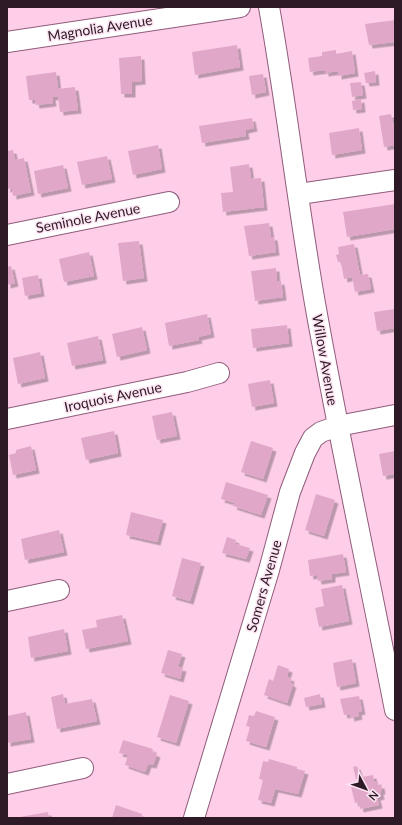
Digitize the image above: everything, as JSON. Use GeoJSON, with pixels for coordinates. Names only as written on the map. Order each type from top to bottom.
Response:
{"type":"FeatureCollection","features":[{"type":"Feature","properties":{"kind":"street","name":"Magnolia Avenue"},"geometry":{"type":"LineString","coordinates":[[7,42],[240,7]]}},
{"type":"Feature","properties":{"kind":"street","name":"Willow Avenue"},"geometry":{"type":"LineString","coordinates":[[269,7],[316,307],[338,426],[395,710]]}},
{"type":"Feature","properties":{"kind":"street"},"geometry":{"type":"LineString","coordinates":[[299,194],[395,180]]}},
{"type":"Feature","properties":{"kind":"street","name":"Seminole Avenue"},"geometry":{"type":"LineString","coordinates":[[7,235],[169,202]]}},
{"type":"Feature","properties":{"kind":"street","name":"Iroquois Avenue"},"geometry":{"type":"LineString","coordinates":[[7,419],[187,382],[219,373]]}},
{"type":"Feature","properties":{"kind":"street","name":"Somers Avenue"},"geometry":{"type":"LineString","coordinates":[[194,818],[266,578],[290,492],[305,452],[313,438],[321,432],[338,426],[395,415]]}},
{"type":"Feature","properties":{"kind":"street"},"geometry":{"type":"LineString","coordinates":[[7,601],[59,590]]}},
{"type":"Feature","properties":{"kind":"street"},"geometry":{"type":"LineString","coordinates":[[7,784],[83,768]]}},
{"type":"Feature","properties":{"kind":"building"},"geometry":{"type":"Polygon","coordinates":[[[395,20],[395,42],[369,45],[365,24],[395,20]]]}},
{"type":"Feature","properties":{"kind":"building"},"geometry":{"type":"Polygon","coordinates":[[[237,45],[240,67],[195,75],[192,52],[237,45]]]}},
{"type":"Feature","properties":{"kind":"building"},"geometry":{"type":"Polygon","coordinates":[[[336,50],[336,54],[352,51],[355,73],[338,76],[338,71],[325,73],[325,70],[310,72],[308,58],[322,56],[322,52],[336,50]]]}},
{"type":"Feature","properties":{"kind":"building"},"geometry":{"type":"Polygon","coordinates":[[[141,56],[142,81],[132,82],[132,94],[121,94],[119,58],[141,56]]]}},
{"type":"Feature","properties":{"kind":"building"},"geometry":{"type":"Polygon","coordinates":[[[375,71],[376,82],[366,83],[364,73],[375,71]]]}},
{"type":"Feature","properties":{"kind":"building"},"geometry":{"type":"Polygon","coordinates":[[[56,72],[58,89],[75,87],[78,110],[60,112],[58,96],[52,97],[53,103],[36,105],[35,100],[29,100],[26,76],[56,72]]]}},
{"type":"Feature","properties":{"kind":"building"},"geometry":{"type":"Polygon","coordinates":[[[263,74],[266,92],[252,95],[249,76],[263,74]]]}},
{"type":"Feature","properties":{"kind":"building"},"geometry":{"type":"Polygon","coordinates":[[[361,82],[363,95],[352,97],[350,83],[361,82]]]}},
{"type":"Feature","properties":{"kind":"building"},"geometry":{"type":"Polygon","coordinates":[[[361,99],[362,109],[353,110],[352,101],[361,99]]]}},
{"type":"Feature","properties":{"kind":"building"},"geometry":{"type":"Polygon","coordinates":[[[391,114],[393,123],[395,123],[395,145],[384,147],[379,116],[391,114]]]}},
{"type":"Feature","properties":{"kind":"building"},"geometry":{"type":"Polygon","coordinates":[[[252,118],[254,128],[245,130],[246,136],[202,143],[199,126],[252,118]]]}},
{"type":"Feature","properties":{"kind":"building"},"geometry":{"type":"Polygon","coordinates":[[[359,128],[362,150],[332,155],[329,133],[359,128]]]}},
{"type":"Feature","properties":{"kind":"building"},"geometry":{"type":"Polygon","coordinates":[[[158,145],[162,169],[133,175],[128,151],[158,145]]]}},
{"type":"Feature","properties":{"kind":"building"},"geometry":{"type":"Polygon","coordinates":[[[13,150],[15,160],[24,158],[31,192],[13,196],[12,188],[7,189],[7,151],[13,150]]]}},
{"type":"Feature","properties":{"kind":"building"},"geometry":{"type":"Polygon","coordinates":[[[107,156],[112,179],[82,185],[77,162],[107,156]]]}},
{"type":"Feature","properties":{"kind":"building"},"geometry":{"type":"Polygon","coordinates":[[[249,164],[251,179],[261,178],[264,207],[223,212],[221,193],[233,192],[230,167],[249,164]]]}},
{"type":"Feature","properties":{"kind":"building"},"geometry":{"type":"Polygon","coordinates":[[[63,165],[68,188],[38,194],[34,171],[63,165]]]}},
{"type":"Feature","properties":{"kind":"building"},"geometry":{"type":"Polygon","coordinates":[[[395,204],[395,229],[347,237],[343,212],[395,204]]]}},
{"type":"Feature","properties":{"kind":"building"},"geometry":{"type":"Polygon","coordinates":[[[269,223],[271,237],[274,237],[276,252],[249,256],[244,226],[269,223]]]}},
{"type":"Feature","properties":{"kind":"building"},"geometry":{"type":"Polygon","coordinates":[[[139,241],[144,278],[123,281],[118,243],[139,241]]]}},
{"type":"Feature","properties":{"kind":"building"},"geometry":{"type":"Polygon","coordinates":[[[354,244],[360,275],[368,274],[371,289],[355,292],[352,277],[344,279],[341,262],[338,262],[336,255],[339,254],[338,247],[354,244]]]}},
{"type":"Feature","properties":{"kind":"building"},"geometry":{"type":"Polygon","coordinates":[[[89,252],[94,276],[64,282],[59,259],[89,252]]]}},
{"type":"Feature","properties":{"kind":"building"},"geometry":{"type":"Polygon","coordinates":[[[11,266],[15,283],[7,285],[7,267],[11,266]]]}},
{"type":"Feature","properties":{"kind":"building"},"geometry":{"type":"Polygon","coordinates":[[[276,268],[277,282],[281,281],[283,297],[255,301],[251,271],[276,268]]]}},
{"type":"Feature","properties":{"kind":"building"},"geometry":{"type":"Polygon","coordinates":[[[38,275],[41,293],[25,296],[22,278],[38,275]]]}},
{"type":"Feature","properties":{"kind":"building"},"geometry":{"type":"Polygon","coordinates":[[[395,309],[395,328],[377,331],[374,312],[395,309]]]}},
{"type":"Feature","properties":{"kind":"building"},"geometry":{"type":"Polygon","coordinates":[[[207,314],[211,334],[198,337],[199,340],[169,346],[165,323],[207,314]]]}},
{"type":"Feature","properties":{"kind":"building"},"geometry":{"type":"Polygon","coordinates":[[[287,325],[289,343],[253,348],[251,329],[287,325]]]}},
{"type":"Feature","properties":{"kind":"building"},"geometry":{"type":"Polygon","coordinates":[[[142,327],[147,350],[117,357],[112,334],[142,327]]]}},
{"type":"Feature","properties":{"kind":"building"},"geometry":{"type":"Polygon","coordinates":[[[98,336],[103,360],[72,366],[67,343],[98,336]]]}},
{"type":"Feature","properties":{"kind":"building"},"geometry":{"type":"Polygon","coordinates":[[[40,352],[45,378],[18,384],[13,358],[40,352]]]}},
{"type":"Feature","properties":{"kind":"building"},"geometry":{"type":"Polygon","coordinates":[[[270,380],[274,403],[252,407],[248,384],[270,380]]]}},
{"type":"Feature","properties":{"kind":"building"},"geometry":{"type":"Polygon","coordinates":[[[172,412],[177,436],[157,440],[152,416],[172,412]]]}},
{"type":"Feature","properties":{"kind":"building"},"geometry":{"type":"Polygon","coordinates":[[[114,431],[118,453],[86,460],[81,438],[114,431]]]}},
{"type":"Feature","properties":{"kind":"building"},"geometry":{"type":"Polygon","coordinates":[[[251,441],[273,448],[263,479],[241,472],[251,441]]]}},
{"type":"Feature","properties":{"kind":"building"},"geometry":{"type":"Polygon","coordinates":[[[31,446],[36,470],[13,475],[9,455],[16,453],[16,450],[31,446]]]}},
{"type":"Feature","properties":{"kind":"building"},"geometry":{"type":"Polygon","coordinates":[[[395,451],[395,474],[383,476],[379,454],[395,451]]]}},
{"type":"Feature","properties":{"kind":"building"},"geometry":{"type":"Polygon","coordinates":[[[226,482],[268,495],[261,515],[233,506],[235,503],[221,499],[226,482]]]}},
{"type":"Feature","properties":{"kind":"building"},"geometry":{"type":"Polygon","coordinates":[[[316,494],[335,500],[324,536],[305,530],[316,494]]]}},
{"type":"Feature","properties":{"kind":"building"},"geometry":{"type":"Polygon","coordinates":[[[131,512],[163,520],[157,542],[126,535],[131,512]]]}},
{"type":"Feature","properties":{"kind":"building"},"geometry":{"type":"Polygon","coordinates":[[[59,530],[64,552],[25,560],[21,539],[59,530]]]}},
{"type":"Feature","properties":{"kind":"building"},"geometry":{"type":"Polygon","coordinates":[[[227,537],[236,540],[235,544],[250,548],[246,559],[222,553],[227,537]]]}},
{"type":"Feature","properties":{"kind":"building"},"geometry":{"type":"Polygon","coordinates":[[[343,554],[346,572],[332,574],[332,579],[318,581],[317,575],[310,576],[308,560],[343,554]]]}},
{"type":"Feature","properties":{"kind":"building"},"geometry":{"type":"Polygon","coordinates":[[[182,558],[201,563],[190,601],[172,596],[182,558]]]}},
{"type":"Feature","properties":{"kind":"building"},"geometry":{"type":"Polygon","coordinates":[[[342,585],[349,621],[319,627],[315,608],[324,606],[321,589],[342,585]]]}},
{"type":"Feature","properties":{"kind":"building"},"geometry":{"type":"Polygon","coordinates":[[[122,615],[128,641],[86,649],[82,630],[97,627],[96,620],[122,615]]]}},
{"type":"Feature","properties":{"kind":"building"},"geometry":{"type":"Polygon","coordinates":[[[64,629],[68,651],[31,658],[28,637],[64,629]]]}},
{"type":"Feature","properties":{"kind":"building"},"geometry":{"type":"Polygon","coordinates":[[[168,650],[182,654],[178,667],[183,668],[180,679],[161,673],[168,650]]]}},
{"type":"Feature","properties":{"kind":"building"},"geometry":{"type":"Polygon","coordinates":[[[352,659],[356,683],[337,687],[333,663],[352,659]]]}},
{"type":"Feature","properties":{"kind":"building"},"geometry":{"type":"Polygon","coordinates":[[[278,665],[289,669],[287,677],[291,678],[290,683],[293,684],[287,703],[264,695],[269,679],[273,681],[278,665]]]}},
{"type":"Feature","properties":{"kind":"building"},"geometry":{"type":"Polygon","coordinates":[[[63,694],[65,704],[92,699],[97,721],[57,729],[51,697],[63,694]]]}},
{"type":"Feature","properties":{"kind":"building"},"geometry":{"type":"Polygon","coordinates":[[[320,694],[322,704],[306,707],[304,698],[320,694]]]}},
{"type":"Feature","properties":{"kind":"building"},"geometry":{"type":"Polygon","coordinates":[[[170,695],[189,701],[176,743],[157,737],[170,695]]]}},
{"type":"Feature","properties":{"kind":"building"},"geometry":{"type":"Polygon","coordinates":[[[359,696],[362,711],[358,712],[359,716],[351,718],[350,714],[344,715],[340,699],[359,696]]]}},
{"type":"Feature","properties":{"kind":"building"},"geometry":{"type":"Polygon","coordinates":[[[256,711],[275,717],[266,747],[246,741],[250,727],[246,726],[249,715],[254,716],[256,711]]]}},
{"type":"Feature","properties":{"kind":"building"},"geometry":{"type":"Polygon","coordinates":[[[26,712],[31,739],[7,743],[7,716],[26,712]]]}},
{"type":"Feature","properties":{"kind":"building"},"geometry":{"type":"Polygon","coordinates":[[[123,740],[153,749],[152,752],[157,754],[153,765],[148,764],[145,772],[125,765],[128,755],[119,753],[123,740]]]}},
{"type":"Feature","properties":{"kind":"building"},"geometry":{"type":"Polygon","coordinates":[[[269,759],[297,767],[297,769],[305,771],[298,794],[275,789],[271,803],[258,800],[263,780],[259,779],[263,761],[268,762],[269,759]]]}},
{"type":"Feature","properties":{"kind":"building"},"geometry":{"type":"Polygon","coordinates":[[[357,766],[361,778],[356,779],[353,767],[357,766]]]}},
{"type":"Feature","properties":{"kind":"building"},"geometry":{"type":"Polygon","coordinates":[[[373,775],[374,782],[378,781],[378,785],[381,785],[381,796],[377,797],[379,805],[360,809],[359,802],[355,803],[351,787],[364,784],[362,777],[373,775]]]}},
{"type":"Feature","properties":{"kind":"building"},"geometry":{"type":"Polygon","coordinates":[[[116,805],[142,814],[141,818],[112,818],[116,805]]]}},
{"type":"Feature","properties":{"kind":"building"},"geometry":{"type":"Polygon","coordinates":[[[48,812],[49,818],[20,818],[20,817],[48,812]]]}}]}
